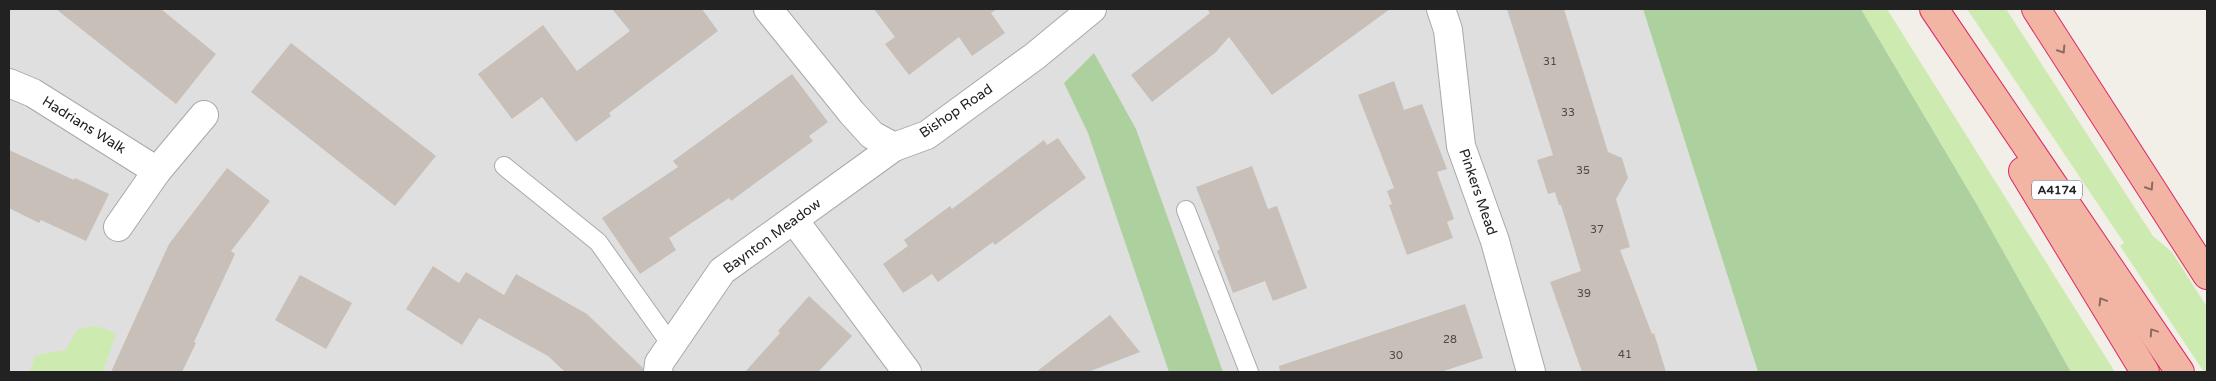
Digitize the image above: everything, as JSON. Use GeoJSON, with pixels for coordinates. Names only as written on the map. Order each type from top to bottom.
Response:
{"type":"FeatureCollection","features":[{"type":"Feature","properties":{"kind":"highway"},"geometry":{"type":"LineString","coordinates":[[1924,9],[2145,372]]}},
{"type":"Feature","properties":{"kind":"highway","name":"A4174"},"geometry":{"type":"LineString","coordinates":[[1934,9],[2180,372]]}},
{"type":"Feature","properties":{"kind":"highway"},"geometry":{"type":"LineString","coordinates":[[2036,9],[2207,275]]}},
{"type":"Feature","properties":{"kind":"street"},"geometry":{"type":"LineString","coordinates":[[768,9],[872,135],[894,147]]}},
{"type":"Feature","properties":{"kind":"street","name":"Bishop Road"},"geometry":{"type":"LineString","coordinates":[[894,147],[927,135],[1034,56],[1092,9]]}},
{"type":"Feature","properties":{"kind":"street","name":"Pinkers Mead"},"geometry":{"type":"LineString","coordinates":[[1441,9],[1448,30],[1461,146],[1494,241],[1531,372]]}},
{"type":"Feature","properties":{"kind":"street","name":"Hadrians Walk"},"geometry":{"type":"LineString","coordinates":[[9,83],[33,93],[157,171]]}},
{"type":"Feature","properties":{"kind":"street"},"geometry":{"type":"LineString","coordinates":[[118,227],[157,171],[204,115]]}},
{"type":"Feature","properties":{"kind":"street","name":"Baynton Meadow"},"geometry":{"type":"LineString","coordinates":[[658,372],[660,363],[722,271],[894,147]]}},
{"type":"Feature","properties":{"kind":"street"},"geometry":{"type":"LineString","coordinates":[[794,220],[907,372]]}},
{"type":"Feature","properties":{"kind":"lane"},"geometry":{"type":"LineString","coordinates":[[504,166],[598,242],[672,346]]}},
{"type":"Feature","properties":{"kind":"lane"},"geometry":{"type":"LineString","coordinates":[[1186,210],[1249,372]]}},
{"type":"Feature","properties":{"kind":"shaded area"},"geometry":{"type":"Polygon","coordinates":[[[9,9],[1643,9],[1758,372],[9,372],[9,9]]]}},
{"type":"Feature","properties":{"kind":"green space"},"geometry":{"type":"Polygon","coordinates":[[[1643,9],[1861,9],[1976,203],[2071,372],[1758,372],[1643,9]]]}},
{"type":"Feature","properties":{"kind":"green space"},"geometry":{"type":"Polygon","coordinates":[[[1861,9],[1887,9],[2115,372],[2071,372],[1976,203],[1861,9]]]}},
{"type":"Feature","properties":{"kind":"green space"},"geometry":{"type":"Polygon","coordinates":[[[1967,9],[2006,9],[2153,236],[2172,252],[2207,307],[2207,372],[2204,372],[2120,246],[2124,243],[1967,9]]]}},
{"type":"Feature","properties":{"kind":"green space"},"geometry":{"type":"Polygon","coordinates":[[[1094,53],[1136,129],[1223,372],[1169,372],[1088,133],[1064,83],[1094,53]]]}},
{"type":"Feature","properties":{"kind":"green space"},"geometry":{"type":"Polygon","coordinates":[[[92,326],[104,328],[116,334],[103,372],[29,372],[36,355],[66,350],[77,330],[92,326]]]}},
{"type":"Feature","properties":{"kind":"building"},"geometry":{"type":"Polygon","coordinates":[[[56,9],[161,9],[216,54],[176,104],[56,9]]]}},
{"type":"Feature","properties":{"kind":"building"},"geometry":{"type":"Polygon","coordinates":[[[612,9],[702,9],[718,31],[609,113],[611,116],[576,142],[542,97],[512,119],[478,74],[543,25],[577,71],[630,31],[612,9]]]}},
{"type":"Feature","properties":{"kind":"building"},"geometry":{"type":"Polygon","coordinates":[[[874,9],[997,9],[991,13],[1005,33],[972,56],[959,37],[909,75],[885,44],[895,37],[874,9]]]}},
{"type":"Feature","properties":{"kind":"building"},"geometry":{"type":"Polygon","coordinates":[[[1207,9],[1390,9],[1272,95],[1229,37],[1216,52],[1152,102],[1131,75],[1210,13],[1207,9]]]}},
{"type":"Feature","properties":{"kind":"building"},"geometry":{"type":"Polygon","coordinates":[[[1507,9],[1564,9],[1608,152],[1622,158],[1628,178],[1616,199],[1630,247],[1620,250],[1652,334],[1654,333],[1666,372],[1582,372],[1550,282],[1581,271],[1561,205],[1559,205],[1555,192],[1548,194],[1537,160],[1553,155],[1507,9]]]}},
{"type":"Feature","properties":{"kind":"building"},"geometry":{"type":"Polygon","coordinates":[[[291,43],[436,156],[395,206],[251,92],[291,43]]]}},
{"type":"Feature","properties":{"kind":"building"},"geometry":{"type":"Polygon","coordinates":[[[792,74],[828,122],[809,136],[813,141],[731,201],[729,198],[669,238],[676,250],[640,274],[602,218],[678,167],[673,161],[792,74]]]}},
{"type":"Feature","properties":{"kind":"building"},"geometry":{"type":"Polygon","coordinates":[[[1394,81],[1404,110],[1422,104],[1447,169],[1437,172],[1454,219],[1447,222],[1453,238],[1407,255],[1389,205],[1392,204],[1387,191],[1394,188],[1358,95],[1394,81]]]}},
{"type":"Feature","properties":{"kind":"building"},"geometry":{"type":"Polygon","coordinates":[[[1058,138],[1086,178],[995,245],[993,242],[938,282],[932,274],[903,293],[883,264],[908,246],[904,240],[950,206],[952,209],[1044,140],[1047,145],[1058,138]]]}},
{"type":"Feature","properties":{"kind":"building"},"geometry":{"type":"Polygon","coordinates":[[[9,150],[109,194],[86,241],[41,220],[39,223],[9,208],[9,150]]]}},
{"type":"Feature","properties":{"kind":"building"},"geometry":{"type":"Polygon","coordinates":[[[1252,166],[1268,209],[1277,206],[1307,288],[1273,301],[1265,281],[1233,293],[1217,251],[1220,249],[1196,187],[1252,166]]]}},
{"type":"Feature","properties":{"kind":"building"},"geometry":{"type":"Polygon","coordinates":[[[227,168],[270,201],[231,251],[235,254],[182,372],[111,372],[169,244],[227,168]]]}},
{"type":"Feature","properties":{"kind":"building"},"geometry":{"type":"Polygon","coordinates":[[[433,266],[459,283],[466,272],[504,295],[516,274],[587,314],[643,368],[643,372],[565,372],[548,356],[479,318],[462,345],[406,309],[433,266]]]}},
{"type":"Feature","properties":{"kind":"building"},"geometry":{"type":"Polygon","coordinates":[[[300,275],[352,303],[326,349],[275,320],[300,275]]]}},
{"type":"Feature","properties":{"kind":"building"},"geometry":{"type":"Polygon","coordinates":[[[809,296],[852,336],[818,372],[745,372],[780,333],[778,331],[809,296]]]}},
{"type":"Feature","properties":{"kind":"building"},"geometry":{"type":"Polygon","coordinates":[[[1465,304],[1483,358],[1441,372],[1280,372],[1279,366],[1465,304]]]}},
{"type":"Feature","properties":{"kind":"building"},"geometry":{"type":"Polygon","coordinates":[[[1110,315],[1140,352],[1088,372],[1036,372],[1110,315]]]}}]}
